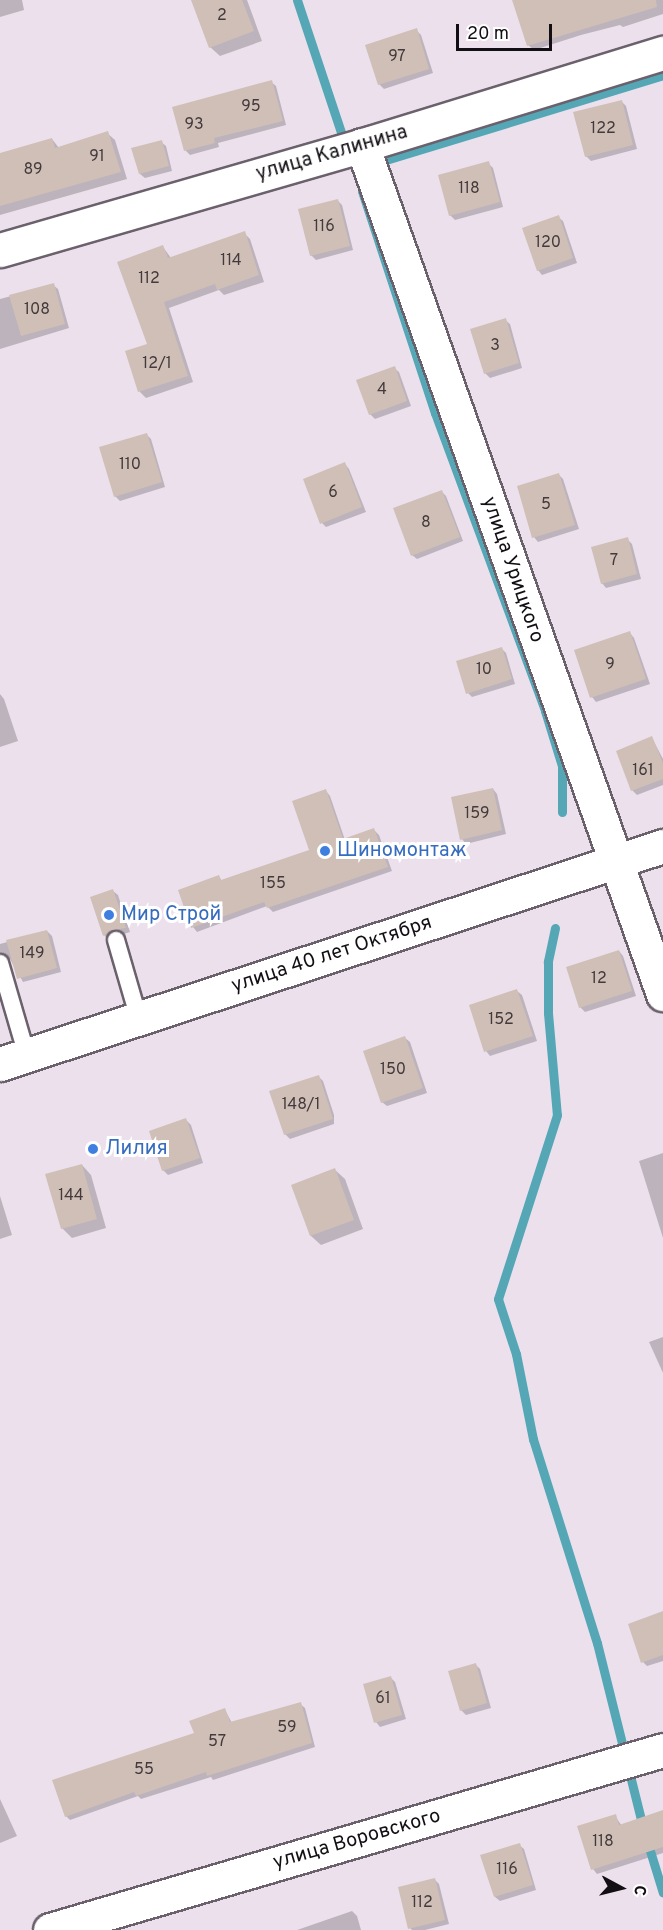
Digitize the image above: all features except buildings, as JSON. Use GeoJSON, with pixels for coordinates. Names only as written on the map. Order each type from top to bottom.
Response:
{"type":"FeatureCollection","features":[{"type":"Feature","properties":{"kind":"street","name":"улица Калинина"},"geometry":{"type":"LineString","coordinates":[[0,250],[362,145],[663,53]]}},
{"type":"Feature","properties":{"kind":"street","name":"улица Урицкого"},"geometry":{"type":"LineString","coordinates":[[362,145],[663,994]]}},
{"type":"Feature","properties":{"kind":"street","name":"улица 40 лет Октября"},"geometry":{"type":"LineString","coordinates":[[13,1060],[663,846]]}},
{"type":"Feature","properties":{"kind":"street","name":"улица Воровского"},"geometry":{"type":"LineString","coordinates":[[50,1930],[663,1750]]}},
{"type":"Feature","properties":{"kind":"lane"},"geometry":{"type":"LineString","coordinates":[[116,940],[139,1019]]}},
{"type":"Feature","properties":{"kind":"lane"},"geometry":{"type":"LineString","coordinates":[[0,963],[13,1060]]}},
{"type":"Feature","properties":{"kind":"waterway"},"geometry":{"type":"LineString","coordinates":[[297,0],[345,144]]}},
{"type":"Feature","properties":{"kind":"waterway"},"geometry":{"type":"LineString","coordinates":[[376,163],[663,75]]}},
{"type":"Feature","properties":{"kind":"waterway"},"geometry":{"type":"LineString","coordinates":[[362,191],[435,413],[545,711],[562,766],[562,812]]}},
{"type":"Feature","properties":{"kind":"waterway"},"geometry":{"type":"LineString","coordinates":[[555,928],[548,962],[548,1013],[557,1115],[498,1299],[516,1354],[533,1439],[597,1643],[643,1828]]}},
{"type":"Feature","properties":{"kind":"waterway"},"geometry":{"type":"LineString","coordinates":[[647,1841],[663,1893]]}},
{"type":"Feature","properties":{"kind":"place","name":"Шиномонтаж"},"geometry":{"type":"Point","coordinates":[325,851]}},
{"type":"Feature","properties":{"kind":"place","name":"Мир Строй"},"geometry":{"type":"Point","coordinates":[109,915]}},
{"type":"Feature","properties":{"kind":"place","name":"Лилия"},"geometry":{"type":"Point","coordinates":[93,1149]}}]}
